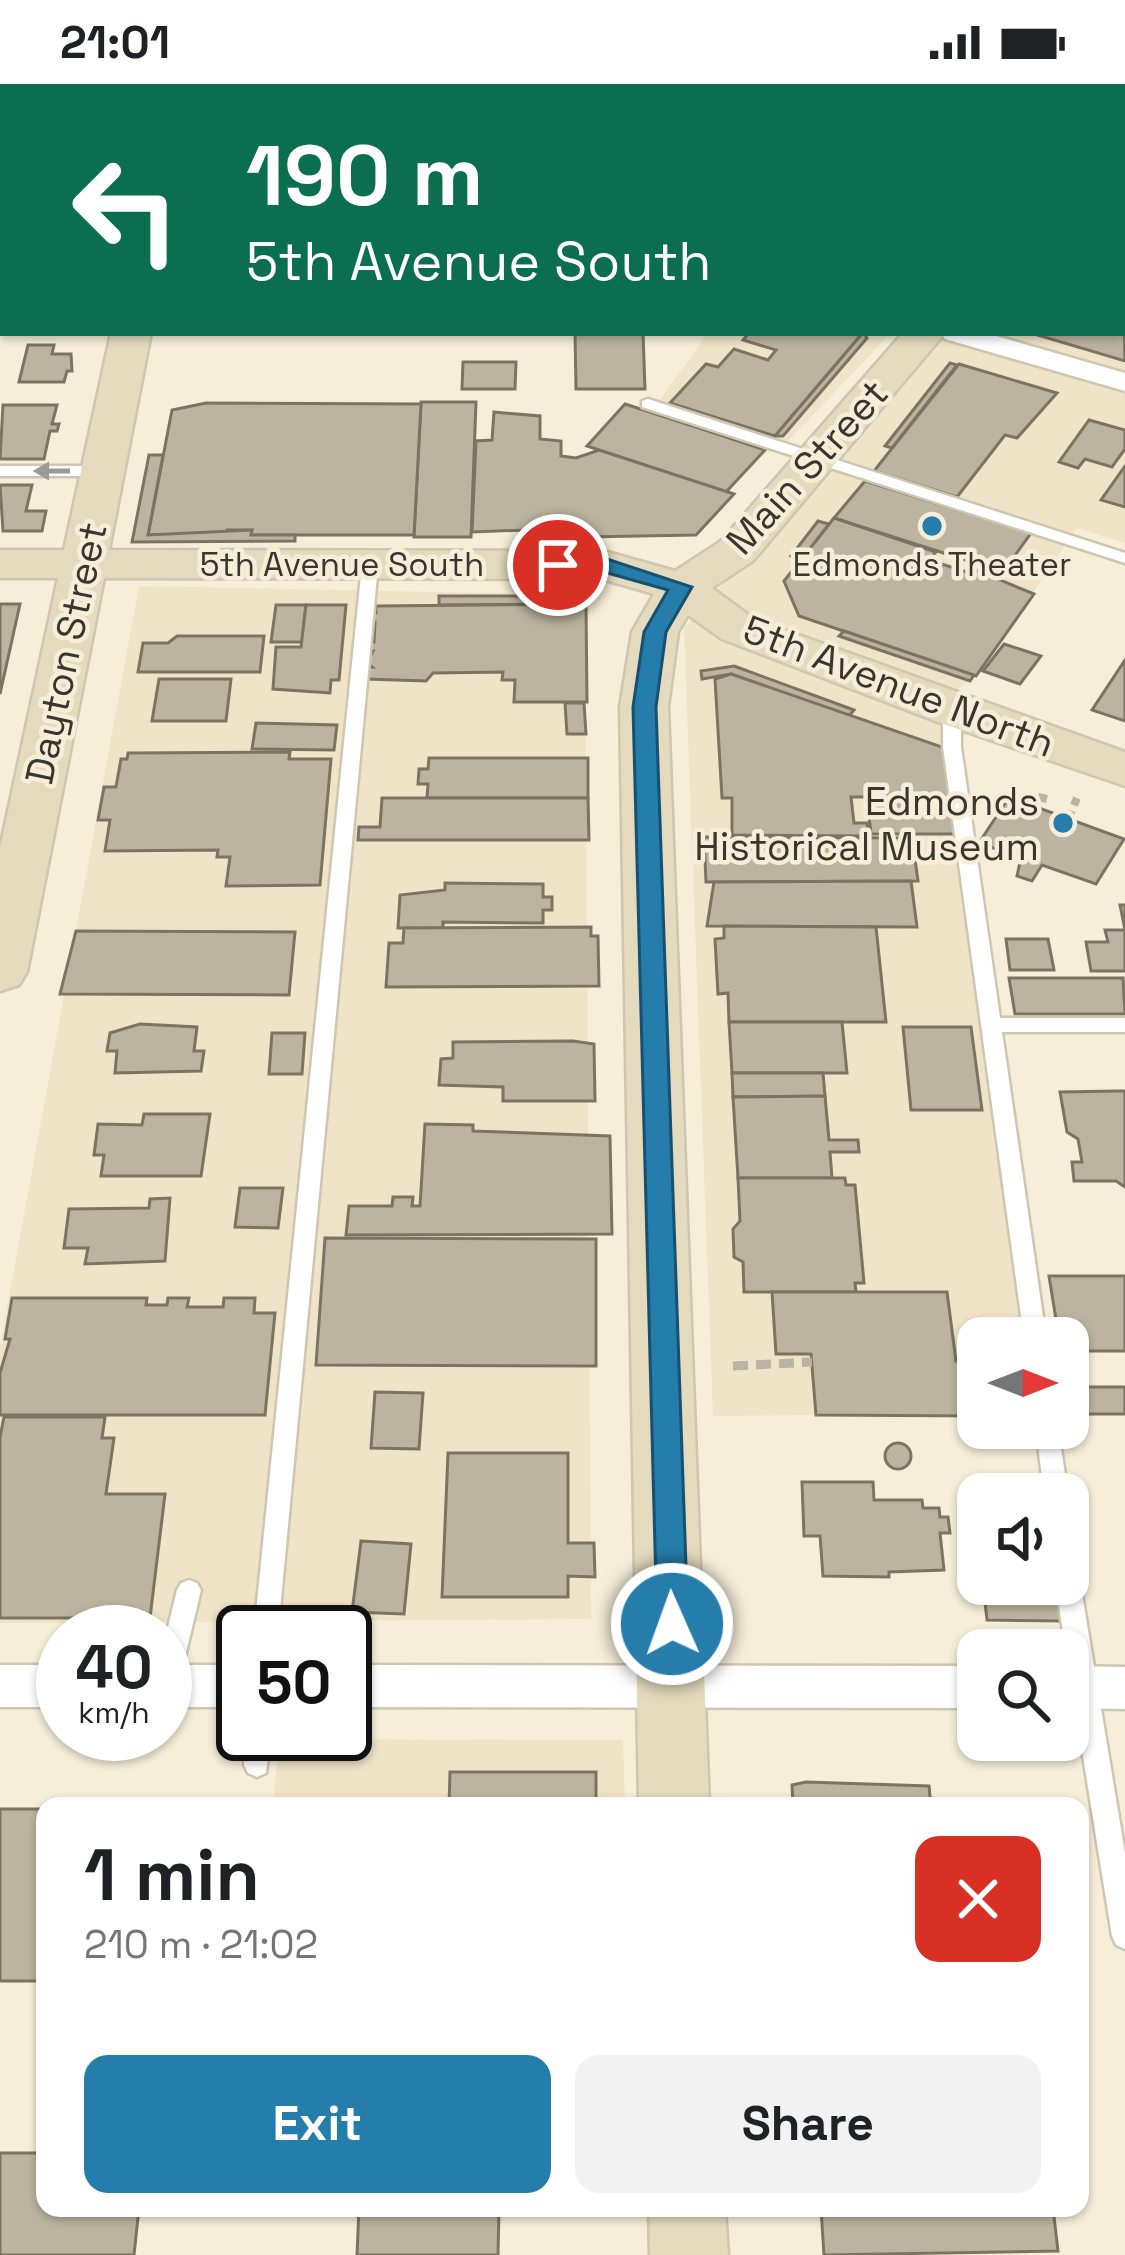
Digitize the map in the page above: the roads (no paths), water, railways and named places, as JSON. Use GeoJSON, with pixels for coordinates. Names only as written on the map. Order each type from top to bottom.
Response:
{"type":"FeatureCollection","features":[{"type":"Feature","properties":{"kind":"main road","name":"Dayton Street"},"geometry":{"type":"LineString","coordinates":[[0,972],[130,336]]}},
{"type":"Feature","properties":{"kind":"main road","name":"Main Street"},"geometry":{"type":"LineString","coordinates":[[674,1797],[644,707],[655,632],[681,587],[736,551],[922,336]]}},
{"type":"Feature","properties":{"kind":"main road","name":"5th Avenue South"},"geometry":{"type":"LineString","coordinates":[[0,564],[604,565],[681,587]]}},
{"type":"Feature","properties":{"kind":"main road","name":"5th Avenue North"},"geometry":{"type":"LineString","coordinates":[[681,587],[738,628],[1125,770]]}},
{"type":"Feature","properties":{"kind":"main road"},"geometry":{"type":"LineString","coordinates":[[687,2217],[689,2255]]}},
{"type":"Feature","properties":{"kind":"street"},"geometry":{"type":"LineString","coordinates":[[965,336],[1125,382]]}},
{"type":"Feature","properties":{"kind":"street"},"geometry":{"type":"LineString","coordinates":[[0,1686],[36,1686]]}},
{"type":"Feature","properties":{"kind":"street"},"geometry":{"type":"LineString","coordinates":[[372,1686],[957,1687]]}},
{"type":"Feature","properties":{"kind":"lane"},"geometry":{"type":"LineString","coordinates":[[648,404],[1125,558]]}},
{"type":"Feature","properties":{"kind":"lane"},"geometry":{"type":"LineString","coordinates":[[0,471],[104,471]]}},
{"type":"Feature","properties":{"kind":"lane"},"geometry":{"type":"LineString","coordinates":[[269,1605],[370,565]]}},
{"type":"Feature","properties":{"kind":"lane"},"geometry":{"type":"LineString","coordinates":[[952,710],[952,747],[1032,1317]]}},
{"type":"Feature","properties":{"kind":"lane"},"geometry":{"type":"LineString","coordinates":[[993,1024],[1125,1025]]}},
{"type":"Feature","properties":{"kind":"lane"},"geometry":{"type":"LineString","coordinates":[[185,1605],[189,1590]]}},
{"type":"Feature","properties":{"kind":"lane"},"geometry":{"type":"LineString","coordinates":[[1073,1605],[1091,1688],[1125,1936]]}},
{"type":"Feature","properties":{"kind":"lane"},"geometry":{"type":"LineString","coordinates":[[257,1761],[257,1765]]}},
{"type":"Feature","properties":{"kind":"place","name":"Edmonds Theater"},"geometry":{"type":"Point","coordinates":[932,526]}},
{"type":"Feature","properties":{"kind":"place","name":"Edmonds Historical Museum"},"geometry":{"type":"Point","coordinates":[1063,823]}}]}
